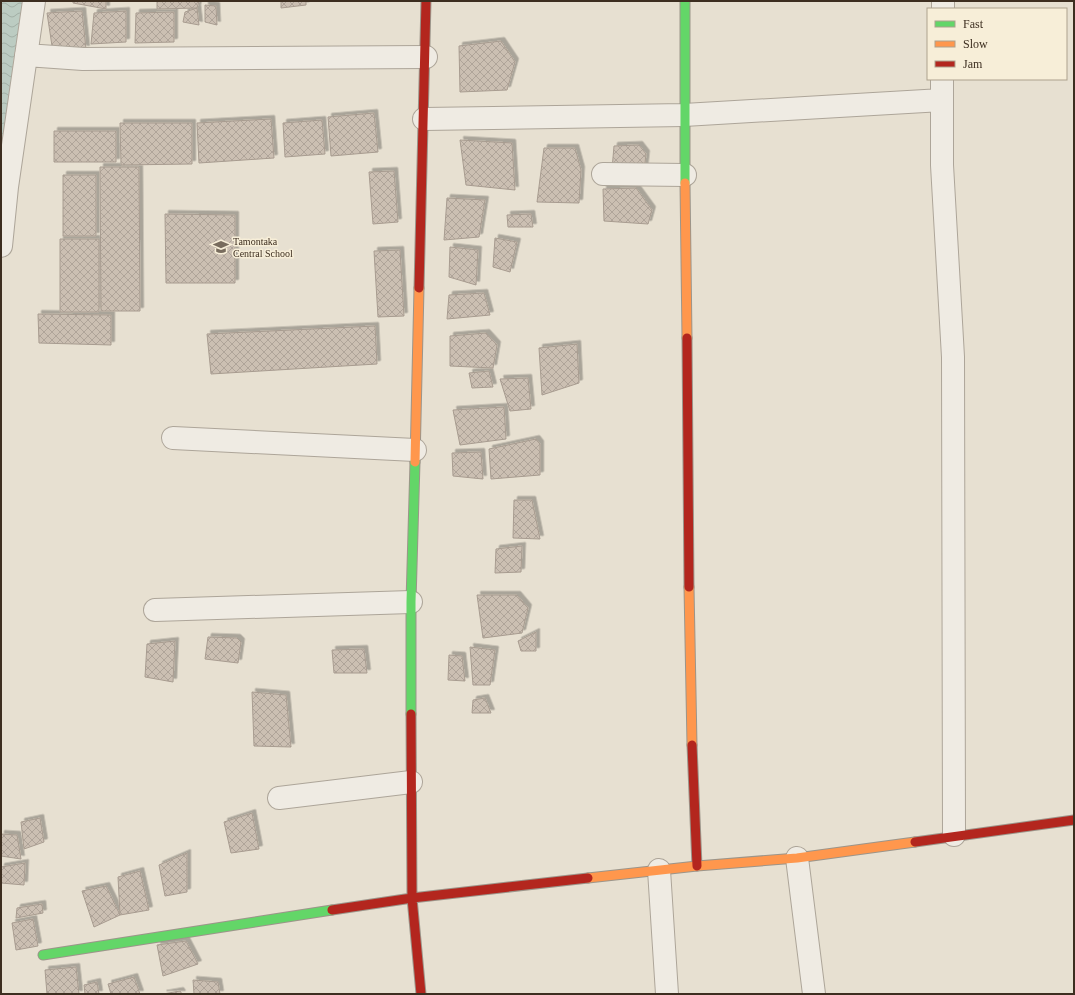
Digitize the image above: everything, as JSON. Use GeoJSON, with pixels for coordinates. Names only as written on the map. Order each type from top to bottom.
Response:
{"type":"FeatureCollection","features":[{"type":"Feature","properties":{"kind":"street"},"geometry":{"type":"LineString","coordinates":[[1,246],[7,187],[34,1]]}},
{"type":"Feature","properties":{"kind":"street"},"geometry":{"type":"LineString","coordinates":[[421,994],[412,898],[411,602],[426,57],[426,1]]}},
{"type":"Feature","properties":{"kind":"street"},"geometry":{"type":"LineString","coordinates":[[685,1],[684,115],[691,747],[697,866]]}},
{"type":"Feature","properties":{"kind":"street"},"geometry":{"type":"LineString","coordinates":[[26,55],[83,59],[426,57]]}},
{"type":"Feature","properties":{"kind":"street"},"geometry":{"type":"LineString","coordinates":[[424,119],[684,115],[942,89],[942,165],[953,357],[954,835]]}},
{"type":"Feature","properties":{"kind":"street"},"geometry":{"type":"LineString","coordinates":[[603,174],[685,175]]}},
{"type":"Feature","properties":{"kind":"street"},"geometry":{"type":"LineString","coordinates":[[173,438],[415,450]]}},
{"type":"Feature","properties":{"kind":"street"},"geometry":{"type":"LineString","coordinates":[[155,610],[411,602]]}},
{"type":"Feature","properties":{"kind":"street"},"geometry":{"type":"LineString","coordinates":[[279,798],[411,782]]}},
{"type":"Feature","properties":{"kind":"street"},"geometry":{"type":"LineString","coordinates":[[42,954],[412,898],[697,866],[797,858],[954,835],[1074,820]]}},
{"type":"Feature","properties":{"kind":"street"},"geometry":{"type":"LineString","coordinates":[[797,858],[814,994]]}},
{"type":"Feature","properties":{"kind":"street"},"geometry":{"type":"LineString","coordinates":[[659,870],[667,994]]}},
{"type":"Feature","properties":{"kind":"water"},"geometry":{"type":"Polygon","coordinates":[[[1,1],[25,1],[14,56],[1,165],[1,1]]]}},
{"type":"Feature","properties":{"kind":"building"},"geometry":{"type":"Polygon","coordinates":[[[73,1],[106,1],[106,9],[73,3],[73,1]]]}},
{"type":"Feature","properties":{"kind":"building"},"geometry":{"type":"Polygon","coordinates":[[[157,1],[199,1],[197,8],[157,9],[157,1]]]}},
{"type":"Feature","properties":{"kind":"building"},"geometry":{"type":"Polygon","coordinates":[[[281,1],[306,1],[306,5],[281,8],[281,1]]]}},
{"type":"Feature","properties":{"kind":"building"},"geometry":{"type":"Polygon","coordinates":[[[205,5],[216,6],[217,25],[205,22],[205,5]]]}},
{"type":"Feature","properties":{"kind":"building"},"geometry":{"type":"Polygon","coordinates":[[[197,8],[199,25],[183,22],[185,12],[197,8]]]}},
{"type":"Feature","properties":{"kind":"building"},"geometry":{"type":"Polygon","coordinates":[[[82,11],[86,49],[52,46],[47,13],[82,11]]]}},
{"type":"Feature","properties":{"kind":"building"},"geometry":{"type":"Polygon","coordinates":[[[126,11],[126,42],[91,44],[94,13],[126,11]]]}},
{"type":"Feature","properties":{"kind":"building"},"geometry":{"type":"Polygon","coordinates":[[[174,12],[174,42],[135,43],[136,13],[174,12]]]}},
{"type":"Feature","properties":{"kind":"building"},"geometry":{"type":"Polygon","coordinates":[[[501,41],[515,62],[507,90],[460,92],[459,46],[501,41]]]}},
{"type":"Feature","properties":{"kind":"building"},"geometry":{"type":"Polygon","coordinates":[[[374,113],[378,152],[331,156],[328,117],[374,113]]]}},
{"type":"Feature","properties":{"kind":"building"},"geometry":{"type":"Polygon","coordinates":[[[271,119],[274,158],[199,163],[197,123],[271,119]]]}},
{"type":"Feature","properties":{"kind":"building"},"geometry":{"type":"Polygon","coordinates":[[[322,120],[325,154],[285,157],[283,123],[322,120]]]}},
{"type":"Feature","properties":{"kind":"building"},"geometry":{"type":"Polygon","coordinates":[[[120,123],[192,123],[192,164],[121,165],[120,123]]]}},
{"type":"Feature","properties":{"kind":"building"},"geometry":{"type":"Polygon","coordinates":[[[54,131],[116,131],[116,162],[54,162],[54,131]]]}},
{"type":"Feature","properties":{"kind":"building"},"geometry":{"type":"Polygon","coordinates":[[[460,140],[512,143],[515,190],[466,185],[460,140]]]}},
{"type":"Feature","properties":{"kind":"building"},"geometry":{"type":"Polygon","coordinates":[[[639,145],[646,154],[644,172],[612,169],[614,146],[639,145]]]}},
{"type":"Feature","properties":{"kind":"building"},"geometry":{"type":"Polygon","coordinates":[[[544,148],[575,148],[581,170],[579,203],[537,202],[544,148]]]}},
{"type":"Feature","properties":{"kind":"building"},"geometry":{"type":"Polygon","coordinates":[[[100,167],[139,167],[140,311],[101,311],[100,167]]]}},
{"type":"Feature","properties":{"kind":"building"},"geometry":{"type":"Polygon","coordinates":[[[394,171],[398,222],[373,224],[369,172],[394,171]]]}},
{"type":"Feature","properties":{"kind":"building"},"geometry":{"type":"Polygon","coordinates":[[[63,175],[96,175],[96,236],[63,236],[63,175]]]}},
{"type":"Feature","properties":{"kind":"building"},"geometry":{"type":"Polygon","coordinates":[[[636,188],[652,210],[648,224],[604,221],[603,189],[636,188]]]}},
{"type":"Feature","properties":{"kind":"building"},"geometry":{"type":"Polygon","coordinates":[[[447,198],[485,200],[479,237],[444,240],[447,198]]]}},
{"type":"Feature","properties":{"kind":"building"},"geometry":{"type":"Polygon","coordinates":[[[165,214],[235,215],[235,283],[166,283],[165,214]]]}},
{"type":"Feature","properties":{"kind":"building"},"geometry":{"type":"Polygon","coordinates":[[[531,214],[533,227],[508,227],[507,215],[531,214]]]}},
{"type":"Feature","properties":{"kind":"building"},"geometry":{"type":"Polygon","coordinates":[[[495,238],[517,242],[510,272],[493,267],[495,238]]]}},
{"type":"Feature","properties":{"kind":"building"},"geometry":{"type":"Polygon","coordinates":[[[60,239],[99,239],[99,312],[60,312],[60,239]]]}},
{"type":"Feature","properties":{"kind":"building"},"geometry":{"type":"Polygon","coordinates":[[[450,247],[478,250],[476,285],[449,277],[450,247]]]}},
{"type":"Feature","properties":{"kind":"building"},"geometry":{"type":"Polygon","coordinates":[[[400,250],[404,316],[378,317],[374,251],[400,250]]]}},
{"type":"Feature","properties":{"kind":"building"},"geometry":{"type":"Polygon","coordinates":[[[484,293],[490,315],[447,319],[449,295],[484,293]]]}},
{"type":"Feature","properties":{"kind":"building"},"geometry":{"type":"Polygon","coordinates":[[[38,314],[111,315],[111,345],[39,343],[38,314]]]}},
{"type":"Feature","properties":{"kind":"building"},"geometry":{"type":"Polygon","coordinates":[[[375,326],[377,364],[211,374],[207,334],[375,326]]]}},
{"type":"Feature","properties":{"kind":"building"},"geometry":{"type":"Polygon","coordinates":[[[486,333],[497,345],[493,368],[450,366],[450,336],[486,333]]]}},
{"type":"Feature","properties":{"kind":"building"},"geometry":{"type":"Polygon","coordinates":[[[577,344],[579,383],[542,395],[539,348],[577,344]]]}},
{"type":"Feature","properties":{"kind":"building"},"geometry":{"type":"Polygon","coordinates":[[[489,371],[493,387],[472,388],[469,373],[489,371]]]}},
{"type":"Feature","properties":{"kind":"building"},"geometry":{"type":"Polygon","coordinates":[[[528,378],[531,409],[510,411],[500,379],[528,378]]]}},
{"type":"Feature","properties":{"kind":"building"},"geometry":{"type":"Polygon","coordinates":[[[504,407],[506,439],[460,445],[453,410],[504,407]]]}},
{"type":"Feature","properties":{"kind":"building"},"geometry":{"type":"Polygon","coordinates":[[[536,439],[540,444],[540,475],[491,479],[489,449],[536,439]]]}},
{"type":"Feature","properties":{"kind":"building"},"geometry":{"type":"Polygon","coordinates":[[[481,452],[483,479],[453,476],[452,453],[481,452]]]}},
{"type":"Feature","properties":{"kind":"building"},"geometry":{"type":"Polygon","coordinates":[[[514,500],[532,500],[540,539],[513,538],[514,500]]]}},
{"type":"Feature","properties":{"kind":"building"},"geometry":{"type":"Polygon","coordinates":[[[522,546],[521,572],[495,573],[496,549],[522,546]]]}},
{"type":"Feature","properties":{"kind":"building"},"geometry":{"type":"Polygon","coordinates":[[[477,595],[517,595],[528,608],[522,633],[483,638],[477,595]]]}},
{"type":"Feature","properties":{"kind":"building"},"geometry":{"type":"Polygon","coordinates":[[[536,632],[536,651],[521,651],[518,641],[536,632]]]}},
{"type":"Feature","properties":{"kind":"building"},"geometry":{"type":"Polygon","coordinates":[[[208,637],[237,638],[241,642],[238,663],[205,659],[208,637]]]}},
{"type":"Feature","properties":{"kind":"building"},"geometry":{"type":"Polygon","coordinates":[[[175,641],[173,682],[145,677],[147,644],[175,641]]]}},
{"type":"Feature","properties":{"kind":"building"},"geometry":{"type":"Polygon","coordinates":[[[470,647],[495,650],[490,685],[473,685],[470,647]]]}},
{"type":"Feature","properties":{"kind":"building"},"geometry":{"type":"Polygon","coordinates":[[[364,649],[367,673],[334,673],[332,650],[364,649]]]}},
{"type":"Feature","properties":{"kind":"building"},"geometry":{"type":"Polygon","coordinates":[[[449,655],[462,656],[465,681],[448,680],[449,655]]]}},
{"type":"Feature","properties":{"kind":"building"},"geometry":{"type":"Polygon","coordinates":[[[252,692],[286,695],[291,747],[254,746],[252,692]]]}},
{"type":"Feature","properties":{"kind":"building"},"geometry":{"type":"Polygon","coordinates":[[[485,698],[491,713],[472,713],[473,700],[485,698]]]}},
{"type":"Feature","properties":{"kind":"building"},"geometry":{"type":"Polygon","coordinates":[[[252,813],[259,849],[231,853],[224,822],[252,813]]]}},
{"type":"Feature","properties":{"kind":"building"},"geometry":{"type":"Polygon","coordinates":[[[40,818],[44,842],[24,849],[21,822],[40,818]]]}},
{"type":"Feature","properties":{"kind":"building"},"geometry":{"type":"Polygon","coordinates":[[[1,834],[17,835],[21,859],[1,856],[1,834]]]}},
{"type":"Feature","properties":{"kind":"building"},"geometry":{"type":"Polygon","coordinates":[[[187,853],[187,892],[165,896],[159,865],[187,853]]]}},
{"type":"Feature","properties":{"kind":"building"},"geometry":{"type":"Polygon","coordinates":[[[25,863],[24,885],[1,883],[1,867],[25,863]]]}},
{"type":"Feature","properties":{"kind":"building"},"geometry":{"type":"Polygon","coordinates":[[[140,871],[149,910],[120,915],[118,877],[140,871]]]}},
{"type":"Feature","properties":{"kind":"building"},"geometry":{"type":"Polygon","coordinates":[[[106,886],[120,915],[94,927],[82,891],[106,886]]]}},
{"type":"Feature","properties":{"kind":"building"},"geometry":{"type":"Polygon","coordinates":[[[42,904],[43,913],[16,918],[17,908],[42,904]]]}},
{"type":"Feature","properties":{"kind":"building"},"geometry":{"type":"Polygon","coordinates":[[[33,919],[38,946],[16,950],[12,923],[33,919]]]}},
{"type":"Feature","properties":{"kind":"building"},"geometry":{"type":"Polygon","coordinates":[[[186,941],[198,964],[163,976],[157,945],[186,941]]]}},
{"type":"Feature","properties":{"kind":"building"},"geometry":{"type":"Polygon","coordinates":[[[76,967],[79,994],[47,994],[45,970],[76,967]]]}},
{"type":"Feature","properties":{"kind":"building"},"geometry":{"type":"Polygon","coordinates":[[[134,977],[140,994],[111,994],[108,984],[134,977]]]}},
{"type":"Feature","properties":{"kind":"building"},"geometry":{"type":"Polygon","coordinates":[[[193,980],[218,982],[220,994],[194,994],[193,980]]]}},
{"type":"Feature","properties":{"kind":"building"},"geometry":{"type":"Polygon","coordinates":[[[97,982],[99,994],[85,994],[84,985],[97,982]]]}},
{"type":"Feature","properties":{"kind":"building"},"geometry":{"type":"Polygon","coordinates":[[[180,991],[182,994],[163,994],[180,991]]]}},
{"type":"Feature","properties":{"kind":"traffic: fast"},"geometry":{"type":"LineString","coordinates":[[685,1],[685,183]]}},
{"type":"Feature","properties":{"kind":"traffic: fast"},"geometry":{"type":"LineString","coordinates":[[411,714],[411,602],[415,462]]}},
{"type":"Feature","properties":{"kind":"traffic: fast"},"geometry":{"type":"LineString","coordinates":[[43,955],[332,910]]}},
{"type":"Feature","properties":{"kind":"traffic: slow"},"geometry":{"type":"LineString","coordinates":[[685,183],[687,338]]}},
{"type":"Feature","properties":{"kind":"traffic: slow"},"geometry":{"type":"LineString","coordinates":[[415,462],[419,288]]}},
{"type":"Feature","properties":{"kind":"traffic: slow"},"geometry":{"type":"LineString","coordinates":[[689,587],[692,745]]}},
{"type":"Feature","properties":{"kind":"traffic: slow"},"geometry":{"type":"LineString","coordinates":[[588,878],[697,866],[797,858],[915,842]]}},
{"type":"Feature","properties":{"kind":"traffic: jam"},"geometry":{"type":"LineString","coordinates":[[419,288],[426,1]]}},
{"type":"Feature","properties":{"kind":"traffic: jam"},"geometry":{"type":"LineString","coordinates":[[687,338],[689,587]]}},
{"type":"Feature","properties":{"kind":"traffic: jam"},"geometry":{"type":"LineString","coordinates":[[411,714],[412,898],[421,994]]}},
{"type":"Feature","properties":{"kind":"traffic: jam"},"geometry":{"type":"LineString","coordinates":[[692,745],[697,866]]}},
{"type":"Feature","properties":{"kind":"traffic: jam"},"geometry":{"type":"LineString","coordinates":[[915,842],[1074,820]]}},
{"type":"Feature","properties":{"kind":"traffic: jam"},"geometry":{"type":"LineString","coordinates":[[332,910],[412,898],[588,878]]}},
{"type":"Feature","properties":{"kind":"place","name":"Tamontaka Central School"},"geometry":{"type":"Point","coordinates":[221,247]}}]}
